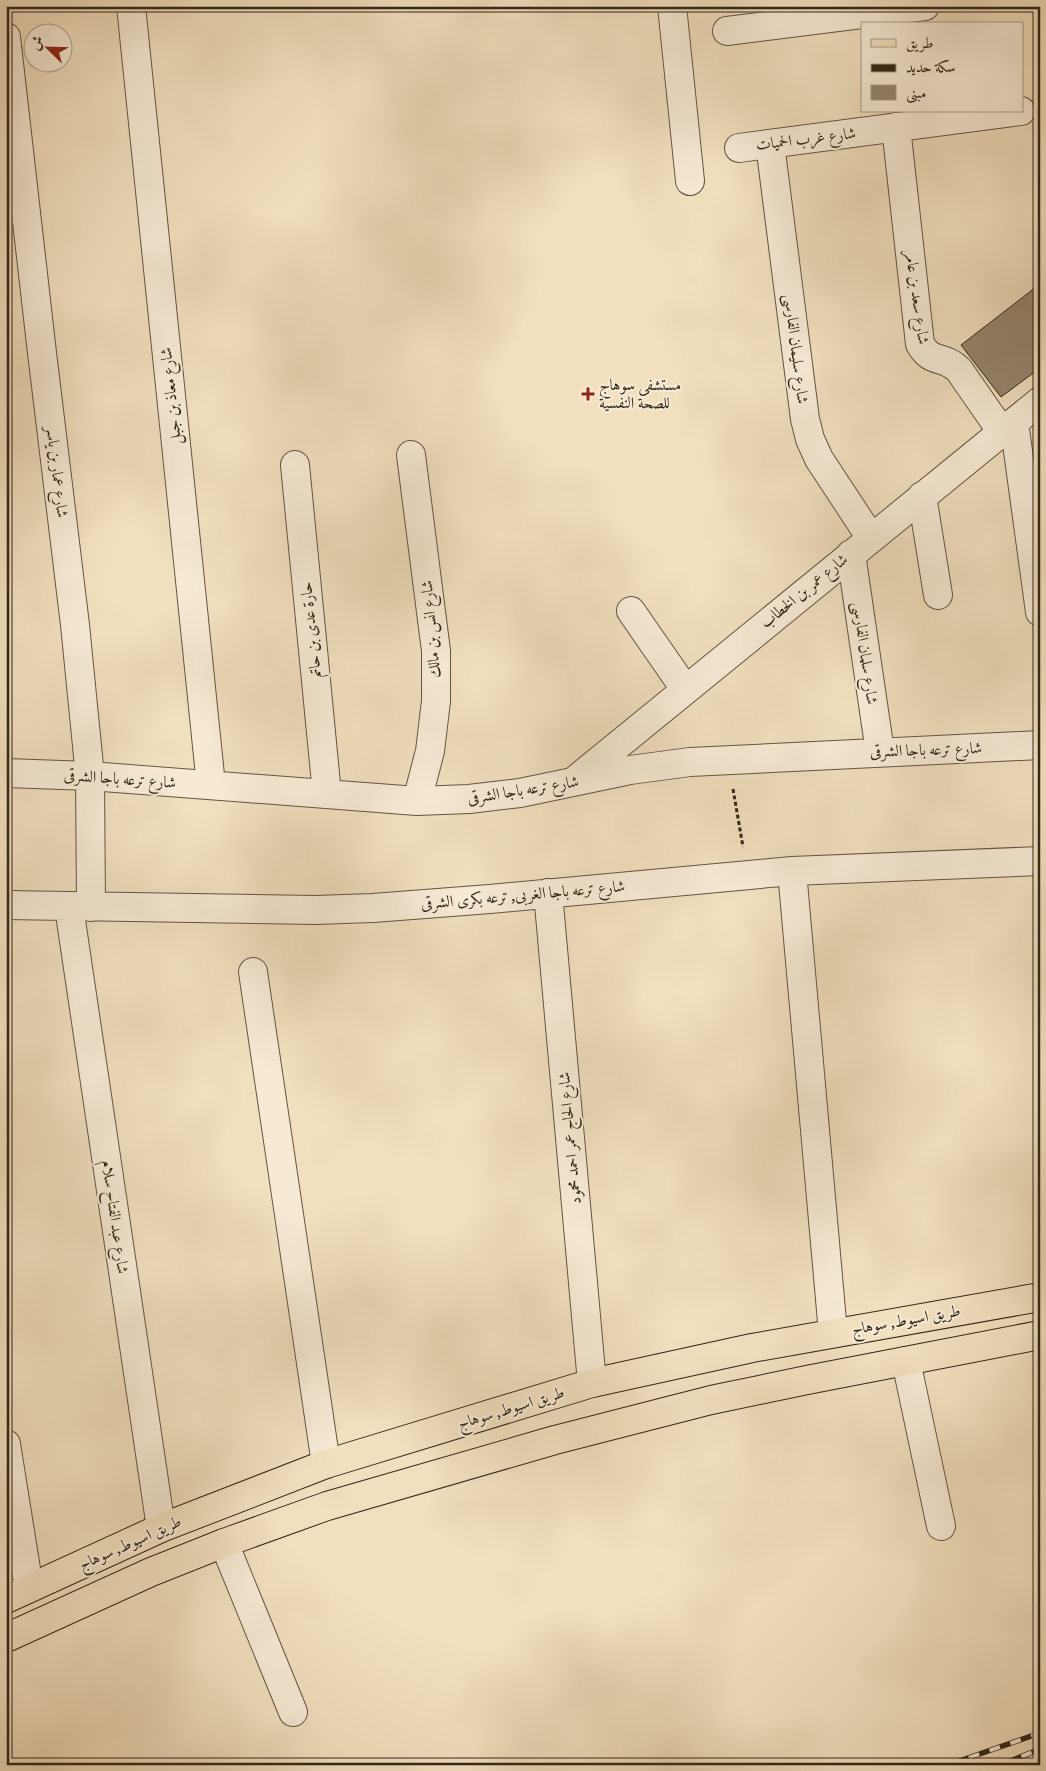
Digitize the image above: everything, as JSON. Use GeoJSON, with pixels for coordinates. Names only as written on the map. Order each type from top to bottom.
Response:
{"type":"FeatureCollection","features":[{"type":"Feature","properties":{"kind":"main road","name":"طريق اسيوط, سوهاج"},"geometry":{"type":"LineString","coordinates":[[18,1593],[161,1528],[326,1464],[592,1382],[672,1364],[833,1333],[1040,1297]]}},
{"type":"Feature","properties":{"kind":"main road"},"geometry":{"type":"LineString","coordinates":[[6,1638],[79,1603],[224,1543],[327,1506],[555,1440],[711,1400],[1040,1335]]}},
{"type":"Feature","properties":{"kind":"main road"},"geometry":{"type":"LineString","coordinates":[[543,1398],[537,1410],[538,1423],[544,1435],[555,1440]]}},
{"type":"Feature","properties":{"kind":"main road"},"geometry":{"type":"LineString","coordinates":[[442,1428],[456,1434],[464,1444],[465,1458],[457,1468]]}},
{"type":"Feature","properties":{"kind":"street","name":"شارع معاذ بن جبل"},"geometry":{"type":"LineString","coordinates":[[131,6],[211,785]]}},
{"type":"Feature","properties":{"kind":"street"},"geometry":{"type":"LineString","coordinates":[[672,6],[690,180]]}},
{"type":"Feature","properties":{"kind":"street"},"geometry":{"type":"LineString","coordinates":[[727,31],[925,6]]}},
{"type":"Feature","properties":{"kind":"street","name":"شارع عمار بن ياسر"},"geometry":{"type":"LineString","coordinates":[[6,37],[75,624],[90,776],[80,907]]}},
{"type":"Feature","properties":{"kind":"street","name":"شارع غرب الحميات"},"geometry":{"type":"LineString","coordinates":[[1024,111],[1040,109]]}},
{"type":"Feature","properties":{"kind":"street","name":"شارع غرب الحميات"},"geometry":{"type":"LineString","coordinates":[[739,148],[1014,112]]}},
{"type":"Feature","properties":{"kind":"street","name":"شارع سعد بن عامر"},"geometry":{"type":"LineString","coordinates":[[896,127],[920,344],[925,353],[934,359],[945,360],[953,364],[1008,427]]}},
{"type":"Feature","properties":{"kind":"street","name":"شارع سليمان الفارسى"},"geometry":{"type":"LineString","coordinates":[[770,144],[805,419],[810,439],[861,546]]}},
{"type":"Feature","properties":{"kind":"street","name":"شارع عمر بن الخطاب"},"geometry":{"type":"LineString","coordinates":[[570,783],[1040,401]]}},
{"type":"Feature","properties":{"kind":"street"},"geometry":{"type":"LineString","coordinates":[[1008,427],[1040,612]]}},
{"type":"Feature","properties":{"kind":"street","name":"شارع انس بن مالك"},"geometry":{"type":"LineString","coordinates":[[411,455],[436,651],[436,701],[431,742],[417,801]]}},
{"type":"Feature","properties":{"kind":"street","name":"حارة عدى بن حاتم"},"geometry":{"type":"LineString","coordinates":[[295,465],[327,794]]}},
{"type":"Feature","properties":{"kind":"street"},"geometry":{"type":"LineString","coordinates":[[922,496],[938,595]]}},
{"type":"Feature","properties":{"kind":"street","name":"شارع سلمان الفارسى"},"geometry":{"type":"LineString","coordinates":[[861,546],[880,752]]}},
{"type":"Feature","properties":{"kind":"street"},"geometry":{"type":"LineString","coordinates":[[631,611],[685,689]]}},
{"type":"Feature","properties":{"kind":"street","name":"شارع ترعه باجا الشرقى"},"geometry":{"type":"LineString","coordinates":[[6,773],[90,776],[417,801],[469,799],[520,793],[630,770],[690,762],[1040,745]]}},
{"type":"Feature","properties":{"kind":"street","name":"شارع ترعه باجا الغربى, ترعه بكرى الشرقى"},"geometry":{"type":"LineString","coordinates":[[6,905],[315,910],[432,904],[792,871],[1040,861]]}},
{"type":"Feature","properties":{"kind":"street"},"geometry":{"type":"LineString","coordinates":[[792,871],[833,1333]]}},
{"type":"Feature","properties":{"kind":"street","name":"شارع الحاج عمر احمد محمود"},"geometry":{"type":"LineString","coordinates":[[548,893],[592,1382]]}},
{"type":"Feature","properties":{"kind":"street","name":"شارع عبد الفتاح سلام"},"geometry":{"type":"LineString","coordinates":[[80,907],[161,1528]]}},
{"type":"Feature","properties":{"kind":"street"},"geometry":{"type":"LineString","coordinates":[[253,972],[326,1464]]}},
{"type":"Feature","properties":{"kind":"street"},"geometry":{"type":"LineString","coordinates":[[906,1361],[941,1526]]}},
{"type":"Feature","properties":{"kind":"street"},"geometry":{"type":"LineString","coordinates":[[6,1444],[18,1593]]}},
{"type":"Feature","properties":{"kind":"street"},"geometry":{"type":"LineString","coordinates":[[224,1543],[293,1712]]}},
{"type":"Feature","properties":{"kind":"path"},"geometry":{"type":"LineString","coordinates":[[728,759],[748,875]]}},
{"type":"Feature","properties":{"kind":"building"},"geometry":{"type":"Polygon","coordinates":[[[1040,284],[1040,368],[1001,397],[961,345],[1040,284]]]}},
{"type":"Feature","properties":{"kind":"railway"},"geometry":{"type":"LineString","coordinates":[[948,1765],[1040,1733]]}},
{"type":"Feature","properties":{"kind":"railway"},"geometry":{"type":"LineString","coordinates":[[1001,1765],[1040,1749]]}},
{"type":"Feature","properties":{"kind":"place","name":"مستشفى سوهاج للصحة النفسية"},"geometry":{"type":"Point","coordinates":[588,394]}}]}
